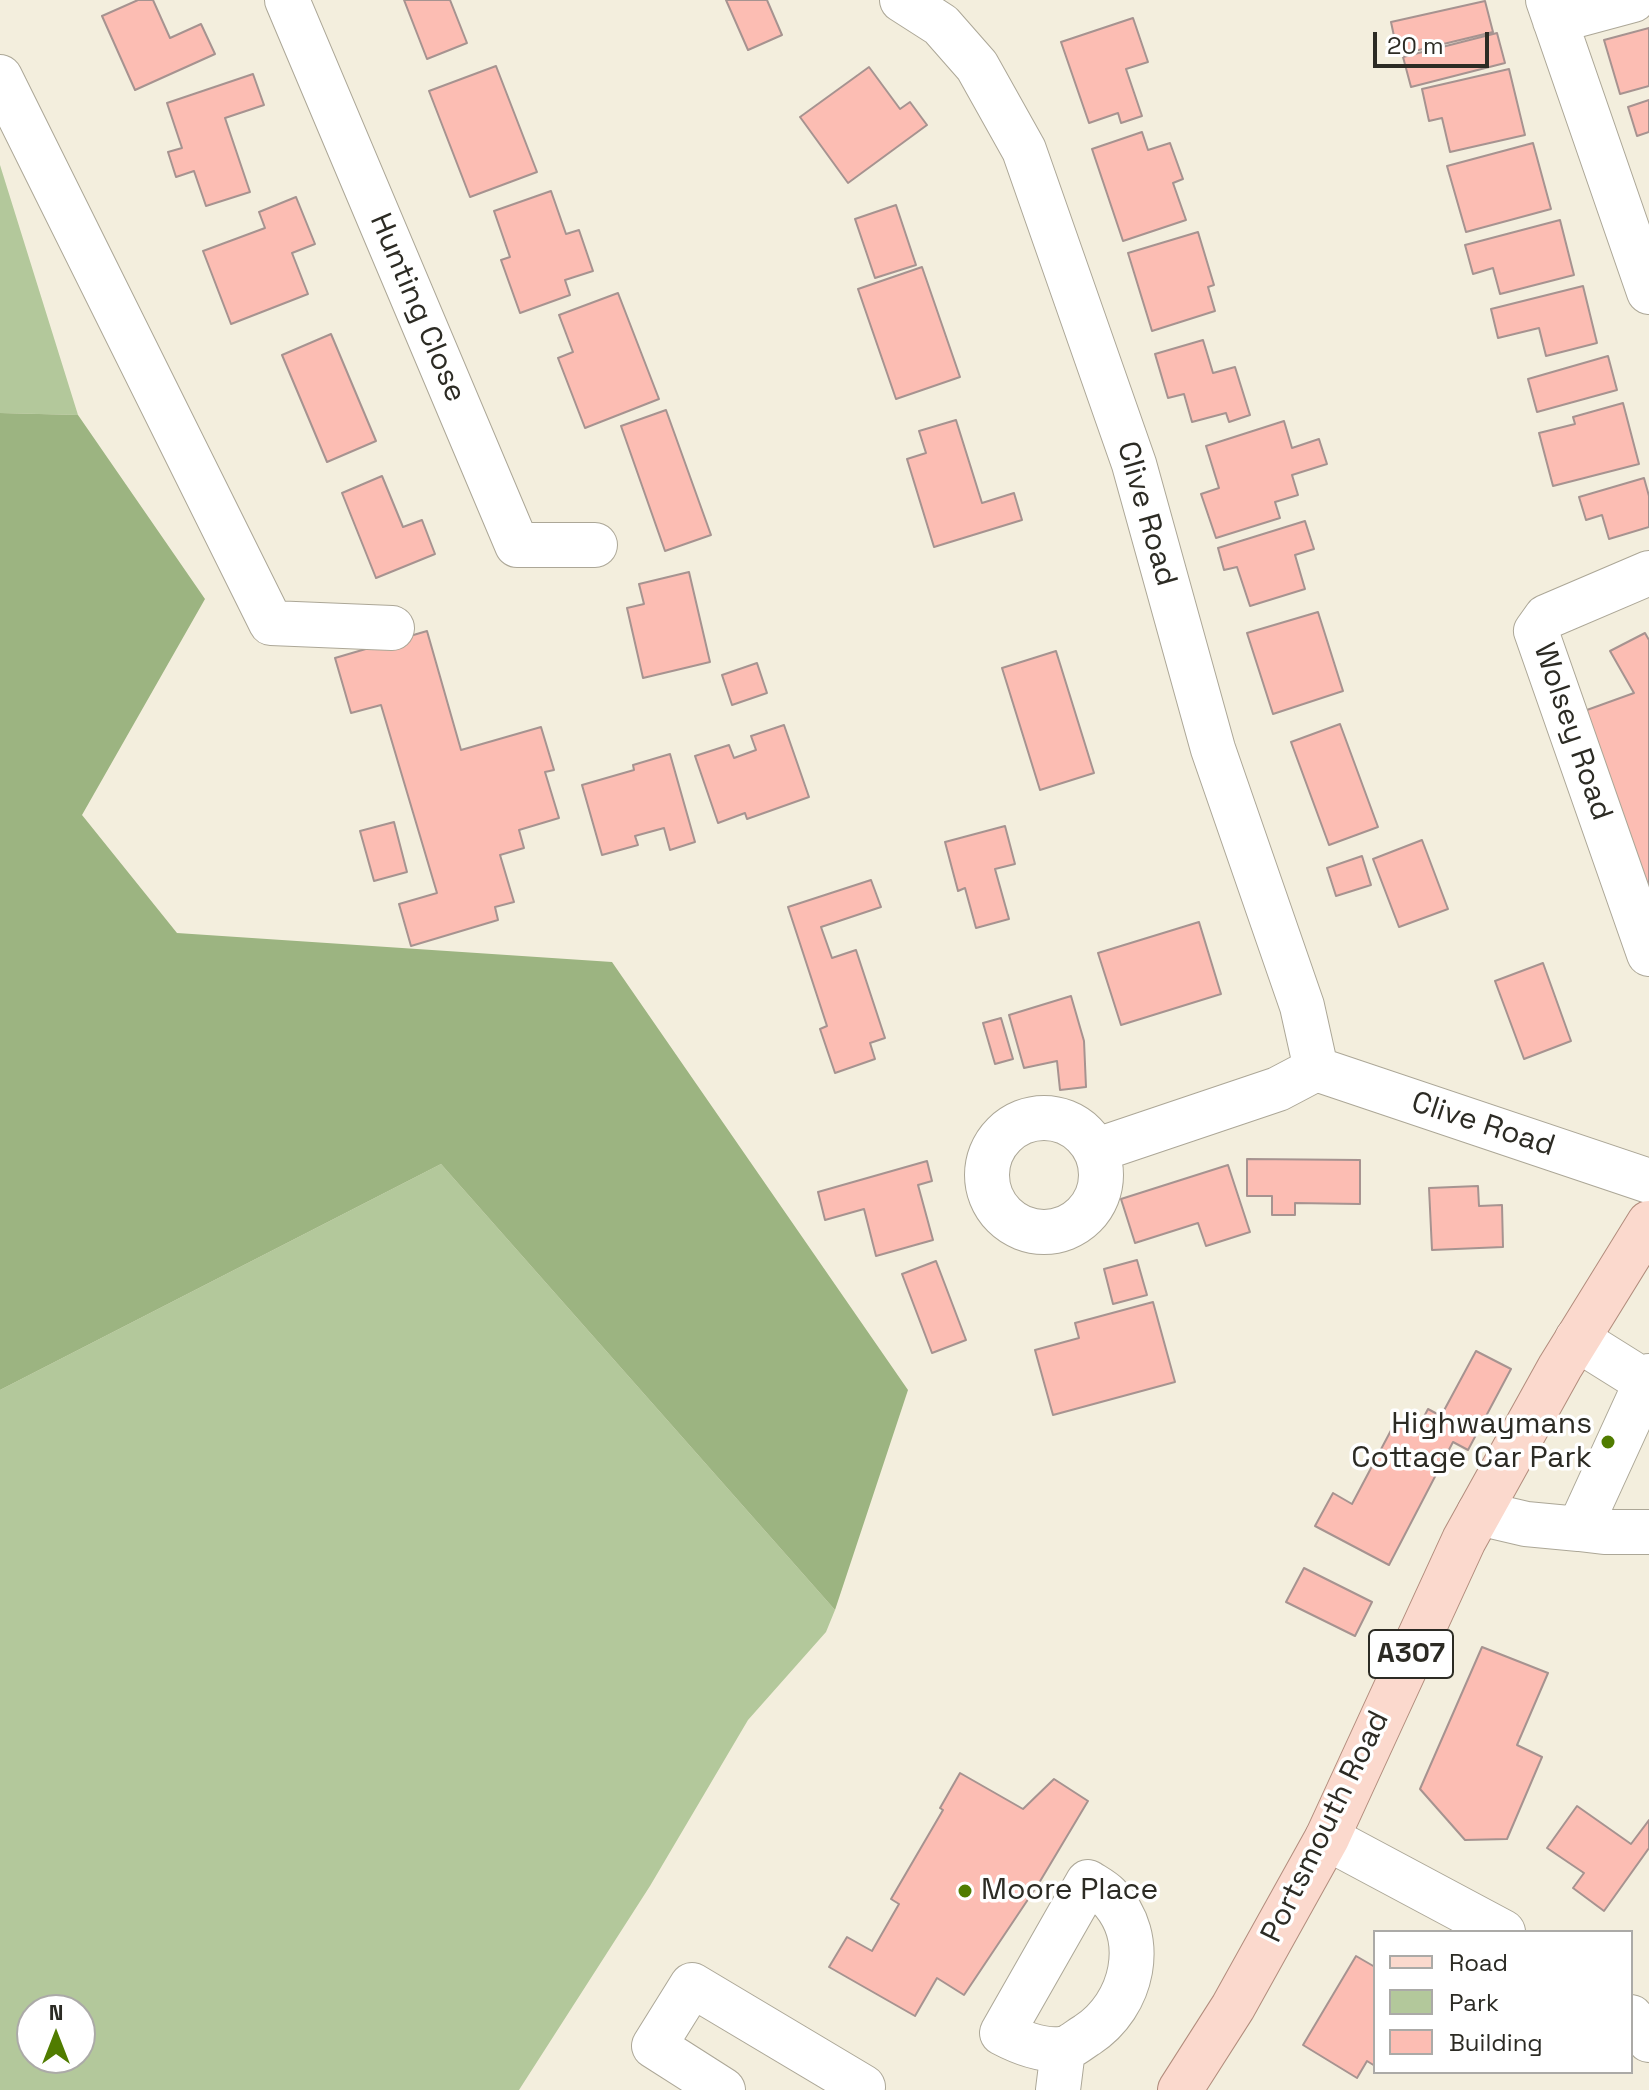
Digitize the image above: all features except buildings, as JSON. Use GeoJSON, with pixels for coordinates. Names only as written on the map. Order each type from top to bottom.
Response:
{"type":"FeatureCollection","features":[{"type":"Feature","properties":{"kind":"main road","name":"Portsmouth Road"},"geometry":{"type":"LineString","coordinates":[[1180,2090],[1233,2007],[1327,1838],[1479,1513],[1577,1339],[1649,1223]]}},
{"type":"Feature","properties":{"kind":"street","name":"Hunting Close"},"geometry":{"type":"LineString","coordinates":[[287,0],[517,545],[595,545]]}},
{"type":"Feature","properties":{"kind":"street","name":"Clive Road"},"geometry":{"type":"LineString","coordinates":[[902,0],[941,25],[977,66],[1024,150],[1134,464],[1213,749],[1302,1006],[1316,1069],[1634,1175]]}},
{"type":"Feature","properties":{"kind":"street"},"geometry":{"type":"LineString","coordinates":[[1633,0],[1551,10],[1649,292]]}},
{"type":"Feature","properties":{"kind":"street"},"geometry":{"type":"LineString","coordinates":[[0,77],[271,623],[392,628]]}},
{"type":"Feature","properties":{"kind":"street","name":"Wolsey Road"},"geometry":{"type":"LineString","coordinates":[[1649,573],[1546,617],[1536,631],[1649,954]]}},
{"type":"Feature","properties":{"kind":"street"},"geometry":{"type":"LineString","coordinates":[[1097,1150],[1278,1089],[1316,1069]]}},
{"type":"Feature","properties":{"kind":"street"},"geometry":{"type":"LineString","coordinates":[[1577,1339],[1648,1381],[1579,1529]]}},
{"type":"Feature","properties":{"kind":"street"},"geometry":{"type":"LineString","coordinates":[[1479,1513],[1526,1524],[1604,1532],[1649,1532]]}},
{"type":"Feature","properties":{"kind":"street"},"geometry":{"type":"LineString","coordinates":[[1327,1838],[1499,1930]]}},
{"type":"Feature","properties":{"kind":"street"},"geometry":{"type":"LineString","coordinates":[[723,2090],[654,2046],[692,1985],[863,2087],[861,2090]]}},
{"type":"Feature","properties":{"kind":"street"},"geometry":{"type":"LineString","coordinates":[[1633,2020],[1649,2040]]}},
{"type":"Feature","properties":{"kind":"green space"},"geometry":{"type":"Polygon","coordinates":[[[0,165],[78,415],[0,413],[0,165]]]}},
{"type":"Feature","properties":{"kind":"green space"},"geometry":{"type":"Polygon","coordinates":[[[0,413],[78,415],[205,599],[82,815],[177,933],[612,962],[908,1390],[835,1610],[441,1164],[0,1390],[0,413]]]}},
{"type":"Feature","properties":{"kind":"green space"},"geometry":{"type":"Polygon","coordinates":[[[441,1164],[835,1610],[826,1632],[748,1720],[650,1886],[519,2090],[0,2090],[0,1390],[441,1164]]]}},
{"type":"Feature","properties":{"kind":"place","name":"Highwaymans Cottage Car Park"},"geometry":{"type":"Point","coordinates":[1608,1442]}},
{"type":"Feature","properties":{"kind":"place","name":"Moore Place"},"geometry":{"type":"Point","coordinates":[965,1891]}}]}
